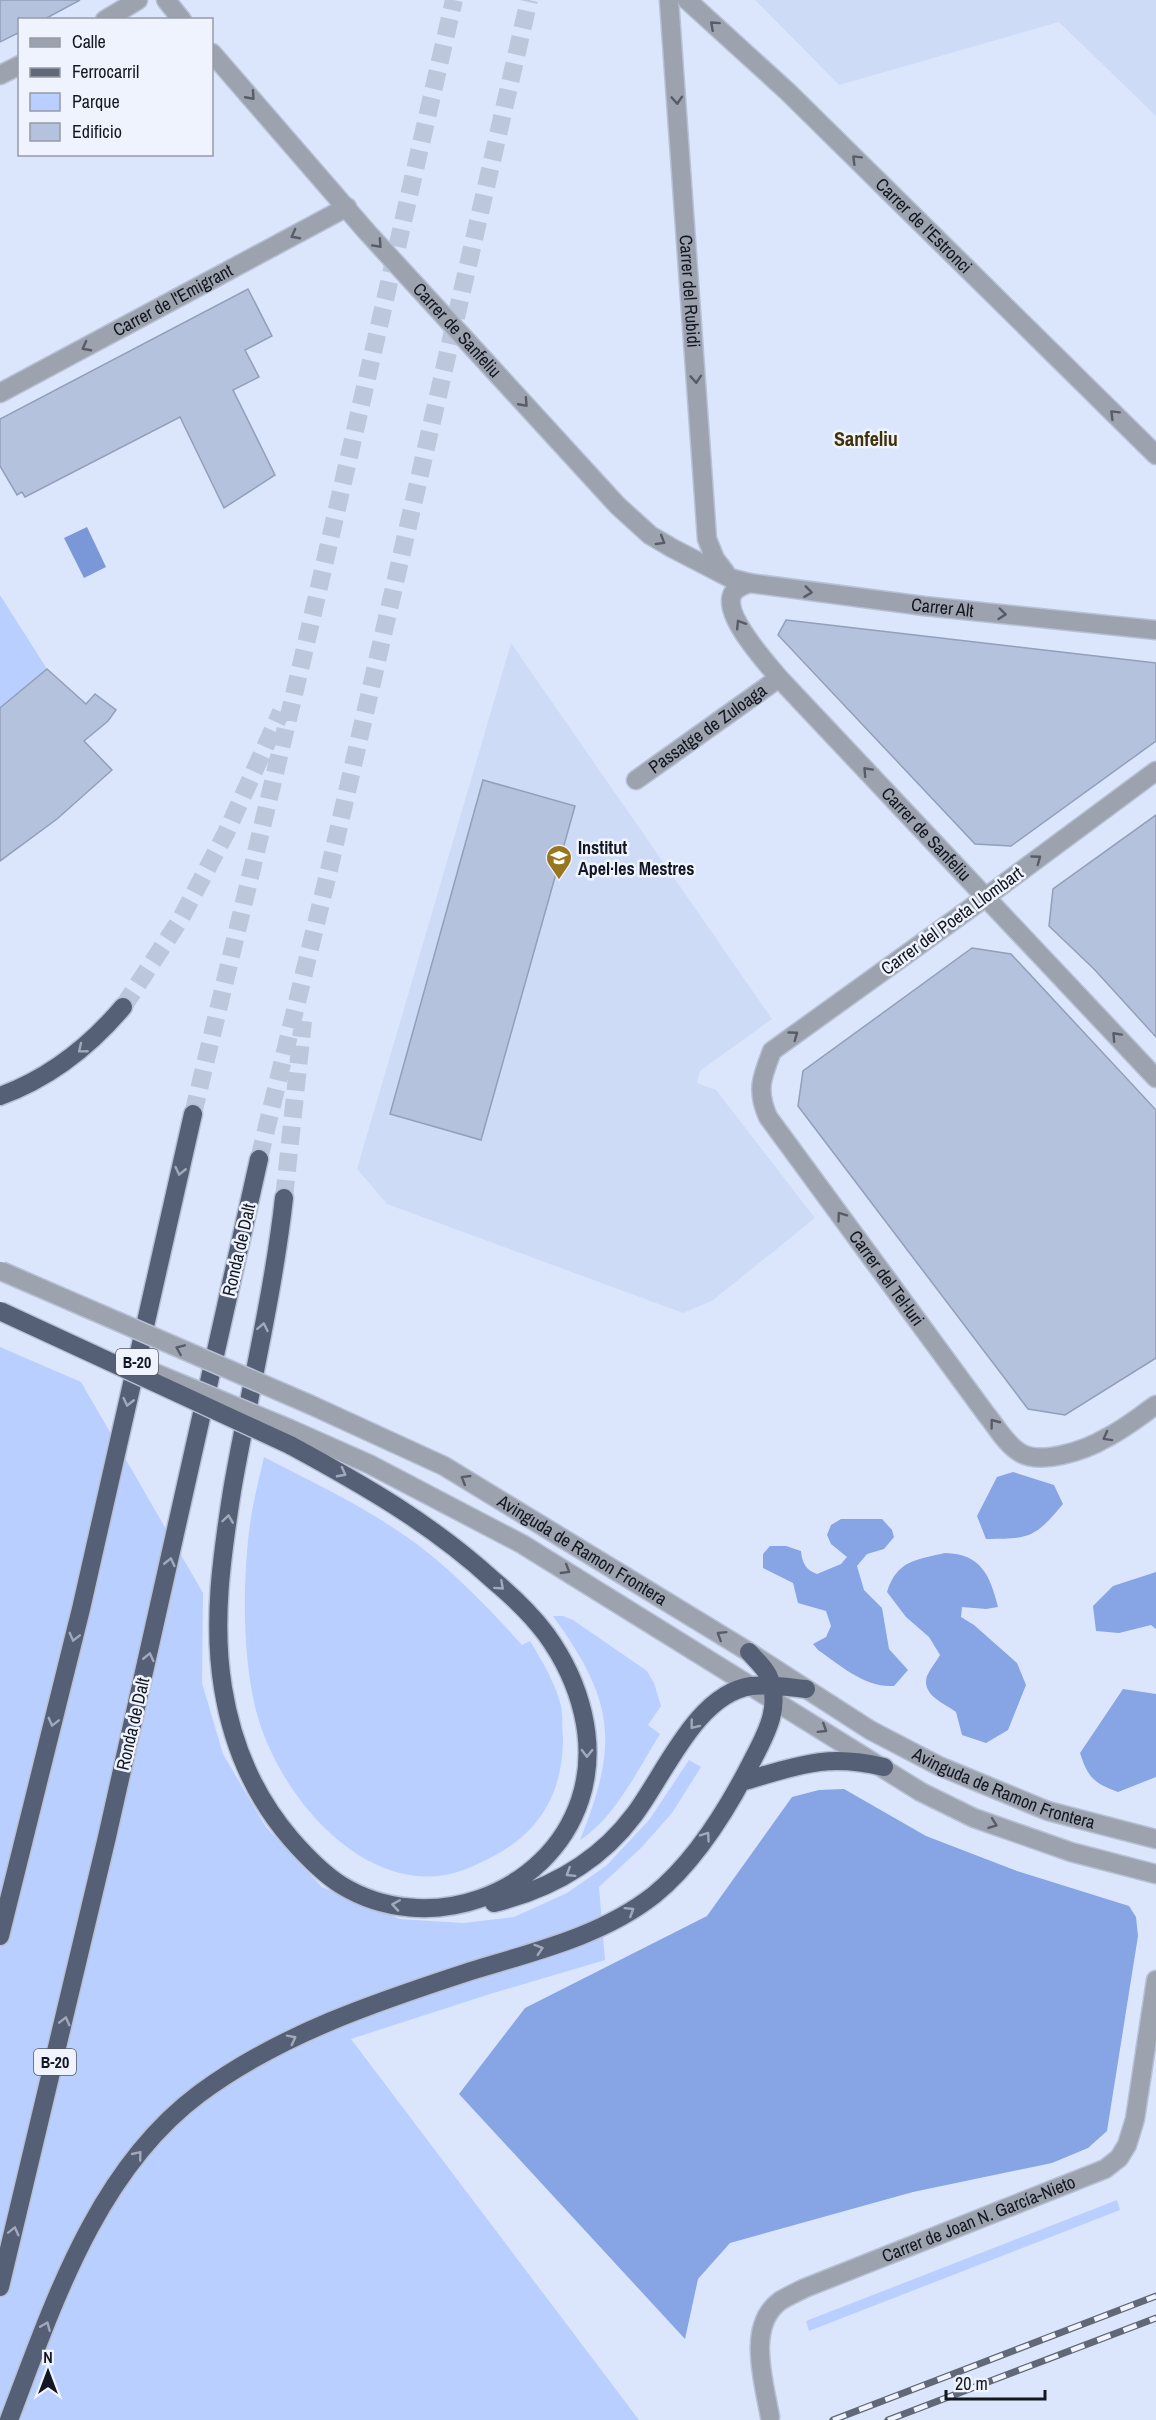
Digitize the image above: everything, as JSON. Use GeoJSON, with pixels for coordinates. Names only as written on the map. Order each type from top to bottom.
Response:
{"type":"FeatureCollection","features":[{"type":"Feature","properties":{"kind":"highway"},"geometry":{"type":"LineString","coordinates":[[0,1095],[34,1081],[71,1058],[99,1035],[123,1007]]}},
{"type":"Feature","properties":{"kind":"highway","name":"B-20"},"geometry":{"type":"LineString","coordinates":[[0,1936],[81,1609],[193,1114]]}},
{"type":"Feature","properties":{"kind":"highway","name":"Ronda de Dalt"},"geometry":{"type":"LineString","coordinates":[[0,2288],[97,1882],[260,1159]]}},
{"type":"Feature","properties":{"kind":"highway"},"geometry":{"type":"LineString","coordinates":[[284,1198],[277,1257],[237,1466],[220,1577],[217,1640],[223,1689],[235,1740],[252,1782],[277,1822],[306,1856],[339,1884],[386,1903],[437,1909],[488,1905],[515,1898],[570,1874],[610,1843],[634,1815],[671,1755],[699,1718],[729,1694],[749,1686],[772,1692],[806,1689]]}},
{"type":"Feature","properties":{"kind":"highway"},"geometry":{"type":"LineString","coordinates":[[0,1310],[290,1437],[424,1523],[468,1557],[510,1595],[545,1633],[560,1656],[578,1693],[587,1732],[585,1777],[580,1800],[571,1821],[539,1864],[514,1885],[477,1900],[437,1909]]}},
{"type":"Feature","properties":{"kind":"highway"},"geometry":{"type":"LineString","coordinates":[[9,2420],[64,2282],[95,2218],[122,2175],[152,2138],[197,2095],[248,2061],[376,2001],[586,1933],[629,1912],[654,1894],[692,1856],[741,1782],[772,1722],[772,1692],[768,1674],[749,1652]]}},
{"type":"Feature","properties":{"kind":"highway"},"geometry":{"type":"LineString","coordinates":[[741,1782],[812,1762],[840,1760],[884,1767]]}},
{"type":"Feature","properties":{"kind":"street"},"geometry":{"type":"LineString","coordinates":[[108,18],[138,0]]}},
{"type":"Feature","properties":{"kind":"street"},"geometry":{"type":"LineString","coordinates":[[166,0],[180,18]]}},
{"type":"Feature","properties":{"kind":"street","name":"Carrer del Rubidi"},"geometry":{"type":"LineString","coordinates":[[669,0],[707,539],[715,559],[730,578]]}},
{"type":"Feature","properties":{"kind":"street","name":"Carrer de l'Estronci"},"geometry":{"type":"LineString","coordinates":[[687,0],[788,92],[1156,455]]}},
{"type":"Feature","properties":{"kind":"street","name":"Carrer de Sanfeliu"},"geometry":{"type":"LineString","coordinates":[[213,54],[367,232],[618,506],[650,535],[730,578]]}},
{"type":"Feature","properties":{"kind":"street"},"geometry":{"type":"LineString","coordinates":[[0,75],[18,65]]}},
{"type":"Feature","properties":{"kind":"street","name":"Carrer de l'Emigrant"},"geometry":{"type":"LineString","coordinates":[[0,393],[346,207]]}},
{"type":"Feature","properties":{"kind":"street","name":"Carrer Alt"},"geometry":{"type":"LineString","coordinates":[[730,578],[749,583],[924,606],[1156,630]]}},
{"type":"Feature","properties":{"kind":"street","name":"Carrer de Sanfeliu"},"geometry":{"type":"LineString","coordinates":[[749,583],[739,587],[734,593],[731,601],[732,612],[752,644],[779,678],[1156,1078]]}},
{"type":"Feature","properties":{"kind":"street","name":"Passatge de Zuloaga"},"geometry":{"type":"LineString","coordinates":[[636,780],[779,678]]}},
{"type":"Feature","properties":{"kind":"street","name":"Carrer del Poeta Llombart"},"geometry":{"type":"LineString","coordinates":[[760,1080],[772,1051],[1156,771]]}},
{"type":"Feature","properties":{"kind":"street","name":"Carrer del Tel·luri"},"geometry":{"type":"LineString","coordinates":[[760,1080],[762,1103],[768,1117],[1007,1441],[1020,1453],[1038,1459],[1070,1453],[1106,1439],[1156,1405]]}},
{"type":"Feature","properties":{"kind":"street","name":"Avinguda de Ramon Frontera"},"geometry":{"type":"LineString","coordinates":[[1,1271],[311,1405],[444,1466],[749,1652],[870,1730],[939,1766],[1048,1811],[1156,1839]]}},
{"type":"Feature","properties":{"kind":"street","name":"Avinguda de Ramon Frontera"},"geometry":{"type":"LineString","coordinates":[[290,1437],[369,1464],[522,1544],[749,1686]]}},
{"type":"Feature","properties":{"kind":"street","name":"Avinguda de Ramon Frontera"},"geometry":{"type":"LineString","coordinates":[[772,1692],[921,1792],[974,1818],[1071,1852],[1156,1874]]}},
{"type":"Feature","properties":{"kind":"street","name":"Carrer de Joan N. García-Nieto"},"geometry":{"type":"LineString","coordinates":[[770,2417],[758,2347],[764,2324],[778,2302],[805,2288],[1105,2169],[1119,2158],[1127,2145],[1135,2119],[1156,1980]]}},
{"type":"Feature","properties":{"kind":"shaded area"},"geometry":{"type":"Polygon","coordinates":[[[755,0],[1156,0],[1156,116],[1059,22],[839,85],[755,0]]]}},
{"type":"Feature","properties":{"kind":"shaded area"},"geometry":{"type":"Polygon","coordinates":[[[87,527],[106,567],[84,578],[64,538],[87,527]]]}},
{"type":"Feature","properties":{"kind":"shaded area","name":"Institut Apel·les Mestres"},"geometry":{"type":"Polygon","coordinates":[[[511,643],[772,1019],[700,1071],[697,1083],[716,1090],[815,1218],[712,1301],[683,1313],[387,1204],[357,1169],[511,643]]]}},
{"type":"Feature","properties":{"kind":"shaded area"},"geometry":{"type":"Polygon","coordinates":[[[1013,1472],[1054,1485],[1063,1504],[1045,1524],[1030,1534],[1022,1537],[986,1539],[977,1516],[997,1477],[1013,1472]]]}},
{"type":"Feature","properties":{"kind":"shaded area"},"geometry":{"type":"Polygon","coordinates":[[[841,1519],[882,1519],[892,1530],[894,1537],[884,1549],[867,1554],[857,1566],[864,1590],[882,1608],[889,1649],[908,1670],[894,1686],[883,1686],[863,1679],[844,1669],[818,1650],[813,1644],[826,1637],[831,1626],[826,1611],[798,1603],[793,1583],[763,1568],[763,1554],[770,1546],[786,1546],[801,1551],[805,1566],[817,1574],[841,1564],[847,1557],[831,1544],[827,1535],[831,1525],[841,1519]]]}},
{"type":"Feature","properties":{"kind":"shaded area"},"geometry":{"type":"Polygon","coordinates":[[[945,1553],[967,1557],[982,1568],[987,1576],[998,1607],[986,1609],[962,1607],[961,1617],[974,1625],[1017,1663],[1026,1685],[1008,1730],[986,1743],[962,1735],[956,1712],[930,1693],[926,1683],[927,1676],[940,1655],[929,1637],[906,1617],[887,1592],[891,1581],[902,1567],[917,1560],[945,1553]]]}},
{"type":"Feature","properties":{"kind":"shaded area"},"geometry":{"type":"Polygon","coordinates":[[[1156,1572],[1156,1629],[1151,1625],[1119,1633],[1096,1631],[1093,1606],[1113,1586],[1156,1572]]]}},
{"type":"Feature","properties":{"kind":"shaded area"},"geometry":{"type":"Polygon","coordinates":[[[1123,1689],[1156,1694],[1156,1777],[1118,1792],[1103,1786],[1089,1774],[1080,1753],[1123,1689]]]}},
{"type":"Feature","properties":{"kind":"shaded area"},"geometry":{"type":"Polygon","coordinates":[[[844,1789],[926,1836],[1017,1871],[1129,1906],[1136,1917],[1138,1936],[1107,2131],[1088,2148],[1052,2163],[913,2192],[730,2243],[698,2279],[685,2339],[459,2094],[525,2008],[707,1916],[792,1797],[819,1790],[844,1789]]]}},
{"type":"Feature","properties":{"kind":"green space"},"geometry":{"type":"Polygon","coordinates":[[[0,595],[47,669],[0,708],[0,595]]]}},
{"type":"Feature","properties":{"kind":"green space"},"geometry":{"type":"Polygon","coordinates":[[[0,1347],[81,1382],[203,1593],[202,1683],[223,1754],[266,1827],[322,1887],[400,1919],[463,1923],[514,1917],[567,1893],[606,1866],[649,1820],[689,1760],[701,1767],[672,1813],[641,1848],[599,1887],[605,1960],[351,2039],[639,2420],[0,2420],[0,1347]]]}},
{"type":"Feature","properties":{"kind":"green space"},"geometry":{"type":"Polygon","coordinates":[[[264,1457],[348,1501],[408,1538],[465,1585],[522,1645],[530,1641],[552,1680],[561,1706],[562,1758],[553,1794],[545,1809],[535,1824],[507,1848],[455,1873],[427,1877],[402,1874],[375,1864],[349,1849],[326,1830],[286,1780],[269,1747],[256,1712],[245,1631],[247,1548],[264,1457]]]}},
{"type":"Feature","properties":{"kind":"green space"},"geometry":{"type":"Polygon","coordinates":[[[553,1616],[563,1616],[573,1620],[647,1671],[654,1683],[661,1706],[648,1725],[660,1734],[615,1806],[592,1831],[580,1840],[601,1776],[605,1749],[604,1724],[599,1699],[589,1674],[574,1646],[553,1616]]]}},
{"type":"Feature","properties":{"kind":"green space"},"geometry":{"type":"Polygon","coordinates":[[[1117,2200],[1120,2210],[809,2331],[806,2321],[1117,2200]]]}},
{"type":"Feature","properties":{"kind":"building"},"geometry":{"type":"Polygon","coordinates":[[[0,0],[80,0],[47,18],[18,18],[18,33],[0,42],[0,0]]]}},
{"type":"Feature","properties":{"kind":"building"},"geometry":{"type":"Polygon","coordinates":[[[248,289],[272,336],[245,350],[259,377],[233,390],[275,475],[224,508],[180,417],[25,497],[22,492],[17,495],[0,466],[0,419],[248,289]]]}},
{"type":"Feature","properties":{"kind":"building"},"geometry":{"type":"Polygon","coordinates":[[[786,620],[1156,663],[1156,741],[1011,846],[975,844],[778,635],[786,620]]]}},
{"type":"Feature","properties":{"kind":"building"},"geometry":{"type":"Polygon","coordinates":[[[47,669],[86,704],[95,694],[116,710],[108,721],[84,741],[112,770],[57,819],[0,861],[0,708],[47,669]]]}},
{"type":"Feature","properties":{"kind":"building"},"geometry":{"type":"Polygon","coordinates":[[[483,780],[575,806],[481,1140],[390,1114],[483,780]]]}},
{"type":"Feature","properties":{"kind":"building"},"geometry":{"type":"Polygon","coordinates":[[[1156,815],[1156,1037],[1094,969],[1049,926],[1053,889],[1156,815]]]}},
{"type":"Feature","properties":{"kind":"building"},"geometry":{"type":"Polygon","coordinates":[[[972,948],[1011,954],[1156,1110],[1156,1358],[1065,1415],[1028,1409],[798,1106],[803,1071],[972,948]]]}},
{"type":"Feature","properties":{"kind":"tunnel"},"geometry":{"type":"LineString","coordinates":[[193,1114],[302,661],[454,0]]}},
{"type":"Feature","properties":{"kind":"tunnel"},"geometry":{"type":"LineString","coordinates":[[259,1159],[329,870],[529,0]]}},
{"type":"Feature","properties":{"kind":"tunnel"},"geometry":{"type":"LineString","coordinates":[[123,1007],[180,920],[226,833],[281,712]]}},
{"type":"Feature","properties":{"kind":"tunnel"},"geometry":{"type":"LineString","coordinates":[[284,1198],[303,1021]]}},
{"type":"Feature","properties":{"kind":"railway"},"geometry":{"type":"LineString","coordinates":[[833,2420],[1156,2296]]}},
{"type":"Feature","properties":{"kind":"railway"},"geometry":{"type":"LineString","coordinates":[[888,2420],[1156,2318]]}},
{"type":"Feature","properties":{"kind":"place","name":"Institut Apel·les Mestres"},"geometry":{"type":"Point","coordinates":[559,881]}},
{"type":"Feature","properties":{"kind":"district","name":"Sanfeliu"},"geometry":{"type":"Point","coordinates":[866,439]}}]}
